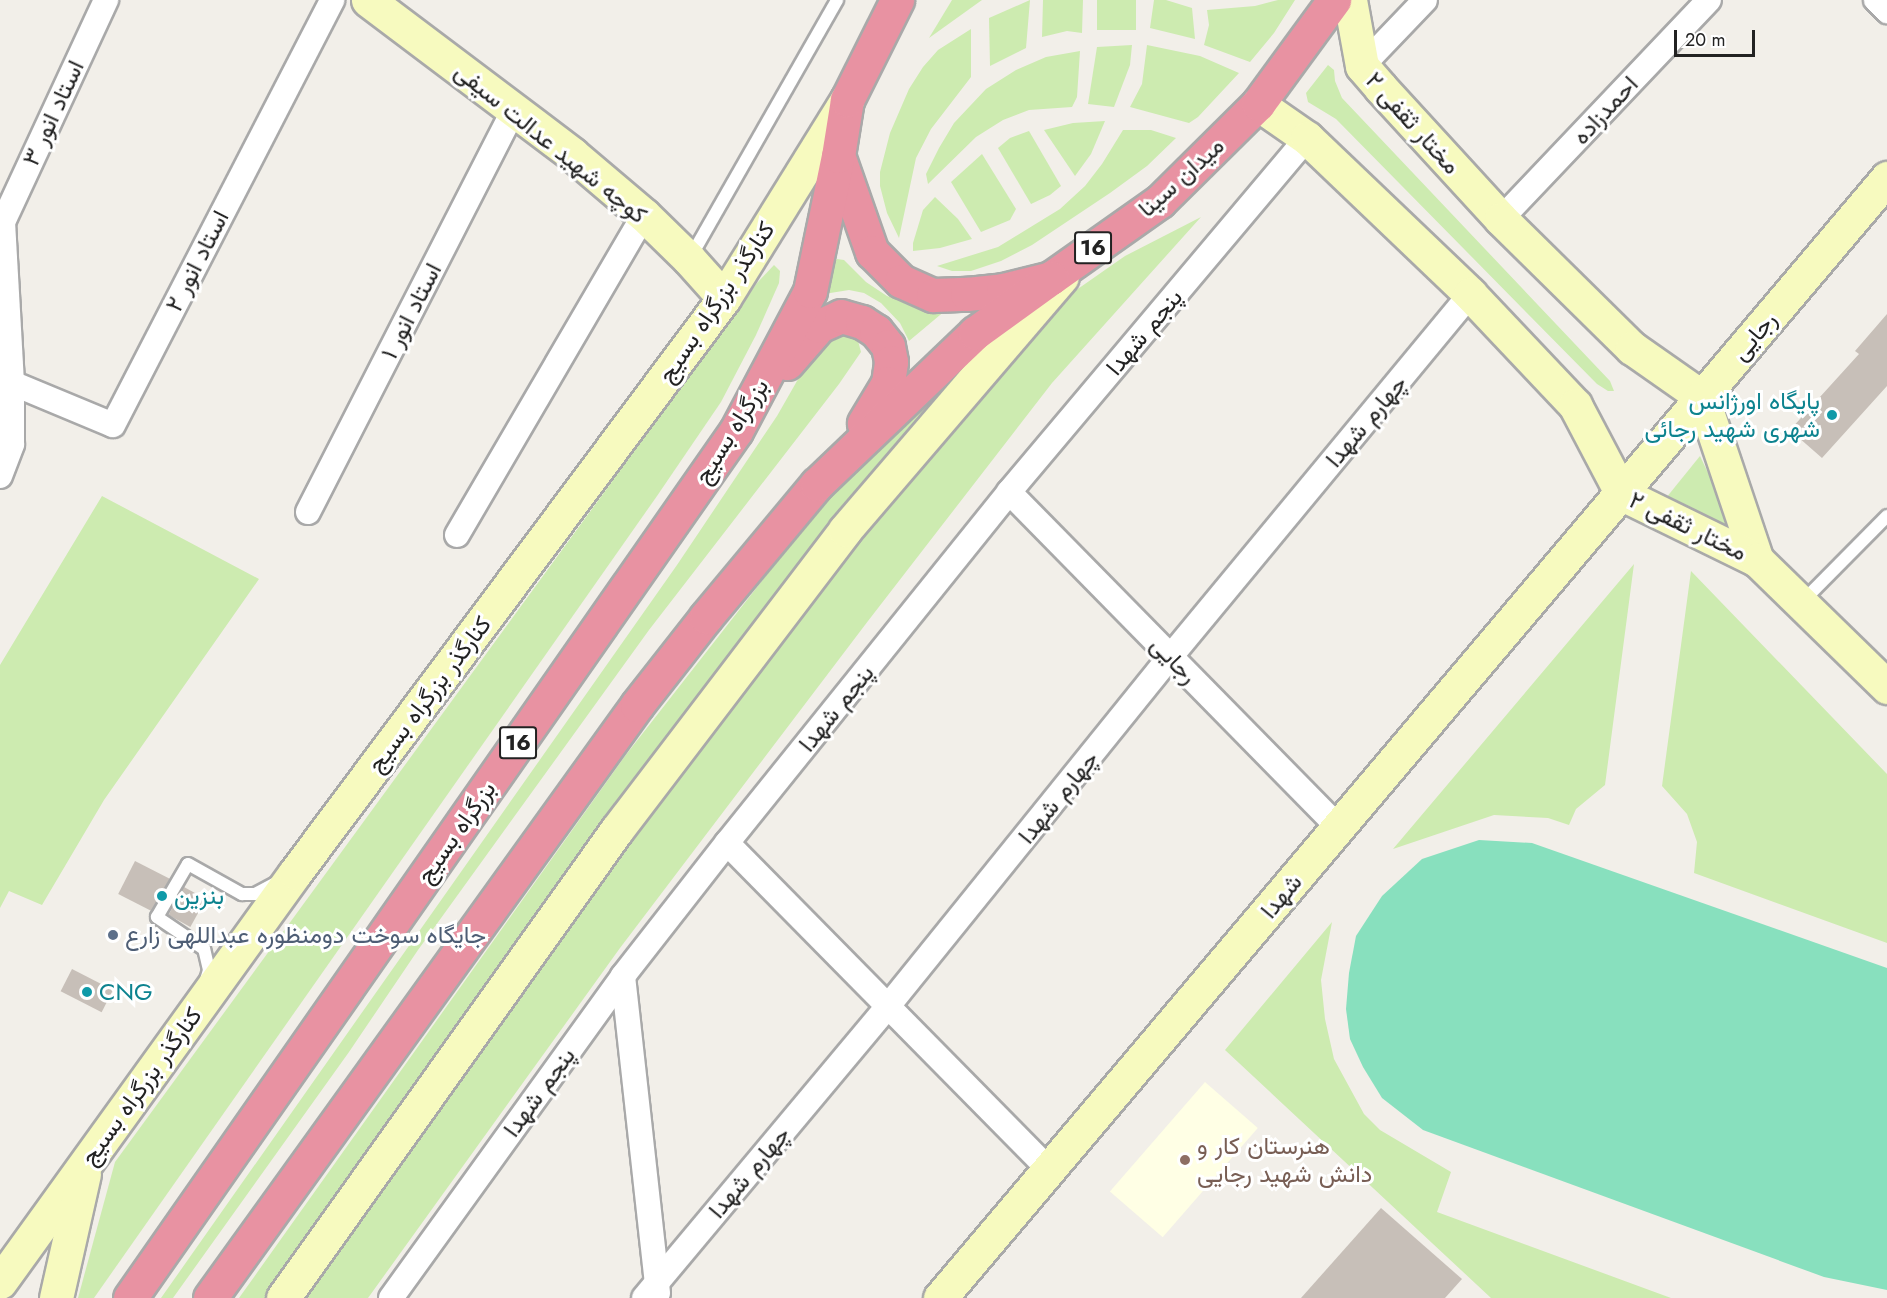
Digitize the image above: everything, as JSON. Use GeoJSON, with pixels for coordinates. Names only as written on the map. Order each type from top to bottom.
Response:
{"type":"FeatureCollection","features":[{"type":"Feature","properties":{"kind":"highway","name":"میدان سینا"},"geometry":{"type":"LineString","coordinates":[[897,0],[847,100],[838,156],[872,252],[902,281],[933,295],[1003,290],[1051,278],[1160,201],[1258,104],[1335,0]]}},
{"type":"Feature","properties":{"kind":"highway","name":"بزرگراه بسیج"},"geometry":{"type":"LineString","coordinates":[[130,1298],[736,431],[810,291],[838,156]]}},
{"type":"Feature","properties":{"kind":"highway","name":"16"},"geometry":{"type":"LineString","coordinates":[[210,1298],[637,705],[816,484],[975,333],[1051,278]]}},
{"type":"Feature","properties":{"kind":"highway"},"geometry":{"type":"LineString","coordinates":[[736,431],[802,343],[819,326],[842,316],[862,322],[876,331],[888,346],[891,362],[888,383],[867,419],[816,484]]}},
{"type":"Feature","properties":{"kind":"street","name":"استاد انور ۳"},"geometry":{"type":"LineString","coordinates":[[0,476],[12,444],[12,383],[3,222],[106,0]]}},
{"type":"Feature","properties":{"kind":"street","name":"استاد انور ۲"},"geometry":{"type":"LineString","coordinates":[[12,383],[113,425],[332,0]]}},
{"type":"Feature","properties":{"kind":"street","name":"کوچه شهید عدالت سیفی"},"geometry":{"type":"LineString","coordinates":[[368,0],[572,154],[644,215],[689,259],[724,298]]}},
{"type":"Feature","properties":{"kind":"street","name":"مختار ثقفی ۲"},"geometry":{"type":"LineString","coordinates":[[1350,0],[1362,66],[1501,219],[1632,348],[1702,397],[1757,560]]}},
{"type":"Feature","properties":{"kind":"street"},"geometry":{"type":"LineString","coordinates":[[1362,66],[1425,0]]}},
{"type":"Feature","properties":{"kind":"street","name":"احمدزاده"},"geometry":{"type":"LineString","coordinates":[[1501,219],[1709,0]]}},
{"type":"Feature","properties":{"kind":"street"},"geometry":{"type":"LineString","coordinates":[[1876,0],[1887,11]]}},
{"type":"Feature","properties":{"kind":"street","name":"کنارگذر بزرگراه بسیج"},"geometry":{"type":"LineString","coordinates":[[0,1282],[296,873],[724,298],[847,100]]}},
{"type":"Feature","properties":{"kind":"street","name":"مختار ثقفی ۲"},"geometry":{"type":"LineString","coordinates":[[1258,104],[1307,138],[1470,294],[1575,405],[1622,494],[1757,560]]}},
{"type":"Feature","properties":{"kind":"street","name":"استاد انور ۱"},"geometry":{"type":"LineString","coordinates":[[308,512],[513,111]]}},
{"type":"Feature","properties":{"kind":"street","name":"پنجم شهدا"},"geometry":{"type":"LineString","coordinates":[[391,1298],[622,976],[727,843],[1009,492],[1307,138]]}},
{"type":"Feature","properties":{"kind":"street","name":"رجایی"},"geometry":{"type":"LineString","coordinates":[[1622,494],[1887,178]]}},
{"type":"Feature","properties":{"kind":"street"},"geometry":{"type":"LineString","coordinates":[[457,535],[644,215]]}},
{"type":"Feature","properties":{"kind":"street"},"geometry":{"type":"LineString","coordinates":[[283,1298],[616,831],[824,558],[1078,258]]}},
{"type":"Feature","properties":{"kind":"street","name":"چهارم شهدا"},"geometry":{"type":"LineString","coordinates":[[653,1293],[1171,656],[1470,294]]}},
{"type":"Feature","properties":{"kind":"street","name":"رجایی"},"geometry":{"type":"LineString","coordinates":[[1009,492],[1339,828]]}},
{"type":"Feature","properties":{"kind":"street","name":"شهدا"},"geometry":{"type":"LineString","coordinates":[[940,1298],[1622,494]]}},
{"type":"Feature","properties":{"kind":"street"},"geometry":{"type":"LineString","coordinates":[[1757,560],[1887,687]]}},
{"type":"Feature","properties":{"kind":"street"},"geometry":{"type":"LineString","coordinates":[[727,843],[1049,1170]]}},
{"type":"Feature","properties":{"kind":"street"},"geometry":{"type":"LineString","coordinates":[[622,976],[653,1293]]}},
{"type":"Feature","properties":{"kind":"street"},"geometry":{"type":"LineString","coordinates":[[56,1298],[88,1158]]}},
{"type":"Feature","properties":{"kind":"lane"},"geometry":{"type":"LineString","coordinates":[[689,259],[812,49],[837,0]]}},
{"type":"Feature","properties":{"kind":"lane"},"geometry":{"type":"LineString","coordinates":[[1801,602],[1887,516]]}},
{"type":"Feature","properties":{"kind":"lane"},"geometry":{"type":"LineString","coordinates":[[200,1005],[209,970],[204,949],[157,917],[188,864],[242,894],[255,894],[296,873]]}},
{"type":"Feature","properties":{"kind":"shaded area","name":"هنرستان کار و دانش شهید رجایی"},"geometry":{"type":"Polygon","coordinates":[[[1205,1082],[1258,1128],[1163,1237],[1110,1191],[1205,1082]]]}},
{"type":"Feature","properties":{"kind":"green space"},"geometry":{"type":"Polygon","coordinates":[[[952,0],[982,0],[929,38],[952,0]]]}},
{"type":"Feature","properties":{"kind":"green space"},"geometry":{"type":"Polygon","coordinates":[[[1030,0],[1026,48],[990,66],[989,18],[1030,0]]]}},
{"type":"Feature","properties":{"kind":"green space"},"geometry":{"type":"Polygon","coordinates":[[[1043,0],[1083,0],[1082,33],[1067,31],[1042,37],[1043,0]]]}},
{"type":"Feature","properties":{"kind":"green space"},"geometry":{"type":"Polygon","coordinates":[[[1097,0],[1136,0],[1136,30],[1097,30],[1097,0]]]}},
{"type":"Feature","properties":{"kind":"green space"},"geometry":{"type":"Polygon","coordinates":[[[1154,0],[1166,0],[1192,8],[1195,39],[1150,28],[1154,0]]]}},
{"type":"Feature","properties":{"kind":"green space"},"geometry":{"type":"Polygon","coordinates":[[[1278,0],[1295,0],[1274,33],[1250,62],[1204,45],[1209,25],[1207,10],[1255,6],[1278,0]]]}},
{"type":"Feature","properties":{"kind":"green space"},"geometry":{"type":"Polygon","coordinates":[[[971,29],[971,77],[931,129],[916,158],[899,238],[887,213],[880,186],[880,172],[890,133],[909,89],[923,67],[938,50],[971,29]]]}},
{"type":"Feature","properties":{"kind":"green space"},"geometry":{"type":"Polygon","coordinates":[[[1132,45],[1130,65],[1114,107],[1088,104],[1097,47],[1132,45]]]}},
{"type":"Feature","properties":{"kind":"green space"},"geometry":{"type":"Polygon","coordinates":[[[1147,45],[1200,56],[1239,73],[1198,117],[1189,123],[1130,107],[1142,84],[1147,45]]]}},
{"type":"Feature","properties":{"kind":"green space"},"geometry":{"type":"Polygon","coordinates":[[[1080,51],[1077,97],[1072,107],[1029,110],[1003,120],[976,137],[928,184],[926,174],[954,123],[986,89],[1016,70],[1046,57],[1080,51]]]}},
{"type":"Feature","properties":{"kind":"green space"},"geometry":{"type":"Polygon","coordinates":[[[1328,65],[1334,70],[1335,81],[1342,98],[1610,381],[1614,391],[1608,391],[1597,384],[1336,119],[1308,102],[1306,93],[1328,65]]]}},
{"type":"Feature","properties":{"kind":"green space"},"geometry":{"type":"Polygon","coordinates":[[[1105,121],[1091,154],[1075,176],[1044,130],[1073,123],[1105,121]]]}},
{"type":"Feature","properties":{"kind":"green space"},"geometry":{"type":"Polygon","coordinates":[[[1123,130],[1151,130],[1176,138],[1147,166],[1032,245],[1001,261],[971,271],[952,271],[937,266],[998,247],[1060,209],[1085,186],[1123,130]]]}},
{"type":"Feature","properties":{"kind":"green space"},"geometry":{"type":"Polygon","coordinates":[[[1029,131],[1061,186],[1050,195],[1031,204],[998,148],[1010,138],[1029,131]]]}},
{"type":"Feature","properties":{"kind":"green space"},"geometry":{"type":"Polygon","coordinates":[[[982,154],[1016,209],[1010,220],[981,232],[951,182],[982,154]]]}},
{"type":"Feature","properties":{"kind":"green space"},"geometry":{"type":"Polygon","coordinates":[[[935,197],[958,219],[972,239],[940,248],[913,251],[913,243],[923,210],[935,197]]]}},
{"type":"Feature","properties":{"kind":"green space"},"geometry":{"type":"Polygon","coordinates":[[[1201,217],[1052,383],[868,621],[620,948],[368,1298],[302,1298],[661,789],[827,574],[1062,300],[1125,256],[1201,217]]]}},
{"type":"Feature","properties":{"kind":"green space"},"geometry":{"type":"Polygon","coordinates":[[[837,259],[844,260],[866,282],[887,296],[916,307],[946,310],[909,341],[900,323],[881,303],[864,293],[849,290],[824,294],[827,270],[837,259]]]}},
{"type":"Feature","properties":{"kind":"green space"},"geometry":{"type":"Polygon","coordinates":[[[774,265],[780,271],[779,283],[756,335],[721,402],[94,1298],[78,1298],[115,1162],[757,283],[774,265]]]}},
{"type":"Feature","properties":{"kind":"green space"},"geometry":{"type":"Polygon","coordinates":[[[835,329],[857,337],[861,352],[839,384],[649,630],[418,950],[349,1052],[173,1298],[161,1298],[677,565],[777,416],[809,360],[835,329]]]}},
{"type":"Feature","properties":{"kind":"green space"},"geometry":{"type":"Polygon","coordinates":[[[973,356],[325,1217],[267,1298],[239,1298],[625,756],[833,490],[973,356]]]}},
{"type":"Feature","properties":{"kind":"green space"},"geometry":{"type":"Polygon","coordinates":[[[1700,456],[1738,536],[1666,498],[1700,456]]]}},
{"type":"Feature","properties":{"kind":"green space"},"geometry":{"type":"Polygon","coordinates":[[[102,496],[259,579],[104,800],[42,905],[9,891],[0,908],[0,665],[102,496]]]}},
{"type":"Feature","properties":{"kind":"green space"},"geometry":{"type":"Polygon","coordinates":[[[1634,564],[1605,785],[1576,809],[1569,825],[1548,818],[1494,815],[1393,849],[1634,564]]]}},
{"type":"Feature","properties":{"kind":"green space"},"geometry":{"type":"Polygon","coordinates":[[[1691,571],[1887,774],[1887,943],[1694,873],[1697,842],[1687,814],[1662,786],[1691,571]]]}},
{"type":"Feature","properties":{"kind":"green space"},"geometry":{"type":"Polygon","coordinates":[[[1479,840],[1532,843],[1887,968],[1887,1290],[1824,1277],[1423,1130],[1382,1098],[1363,1067],[1350,1039],[1346,1009],[1349,973],[1356,936],[1382,896],[1422,859],[1479,840]]]}},
{"type":"Feature","properties":{"kind":"green space"},"geometry":{"type":"Polygon","coordinates":[[[1332,922],[1321,980],[1325,1019],[1334,1059],[1364,1114],[1380,1130],[1451,1172],[1437,1212],[1671,1298],[1491,1298],[1225,1050],[1332,922]]]}},
{"type":"Feature","properties":{"kind":"building","name":"پایگاه اورژانس شهری شهید رجائی"},"geometry":{"type":"Polygon","coordinates":[[[1887,314],[1887,386],[1822,458],[1790,430],[1859,354],[1855,351],[1887,314]]]}},
{"type":"Feature","properties":{"kind":"building"},"geometry":{"type":"Polygon","coordinates":[[[135,861],[170,879],[153,912],[118,894],[135,861]]]}},
{"type":"Feature","properties":{"kind":"building"},"geometry":{"type":"Polygon","coordinates":[[[184,887],[206,899],[190,927],[168,915],[184,887]]]}},
{"type":"Feature","properties":{"kind":"building","name":"CNG"},"geometry":{"type":"Polygon","coordinates":[[[72,969],[113,990],[102,1012],[61,991],[72,969]]]}},
{"type":"Feature","properties":{"kind":"building"},"geometry":{"type":"Polygon","coordinates":[[[1381,1208],[1462,1279],[1445,1298],[1301,1298],[1381,1208]]]}},
{"type":"Feature","properties":{"kind":"place","name":"پایگاه اورژانس شهری شهید رجائی"},"geometry":{"type":"Point","coordinates":[1832,415]}},
{"type":"Feature","properties":{"kind":"place","name":"بنزین"},"geometry":{"type":"Point","coordinates":[162,896]}},
{"type":"Feature","properties":{"kind":"place","name":"جایگاه سوخت دومنظوره عبداللهی زارع"},"geometry":{"type":"Point","coordinates":[113,935]}},
{"type":"Feature","properties":{"kind":"place","name":"CNG"},"geometry":{"type":"Point","coordinates":[87,992]}},
{"type":"Feature","properties":{"kind":"place","name":"هنرستان کار و دانش شهید رجایی"},"geometry":{"type":"Point","coordinates":[1185,1160]}}]}
